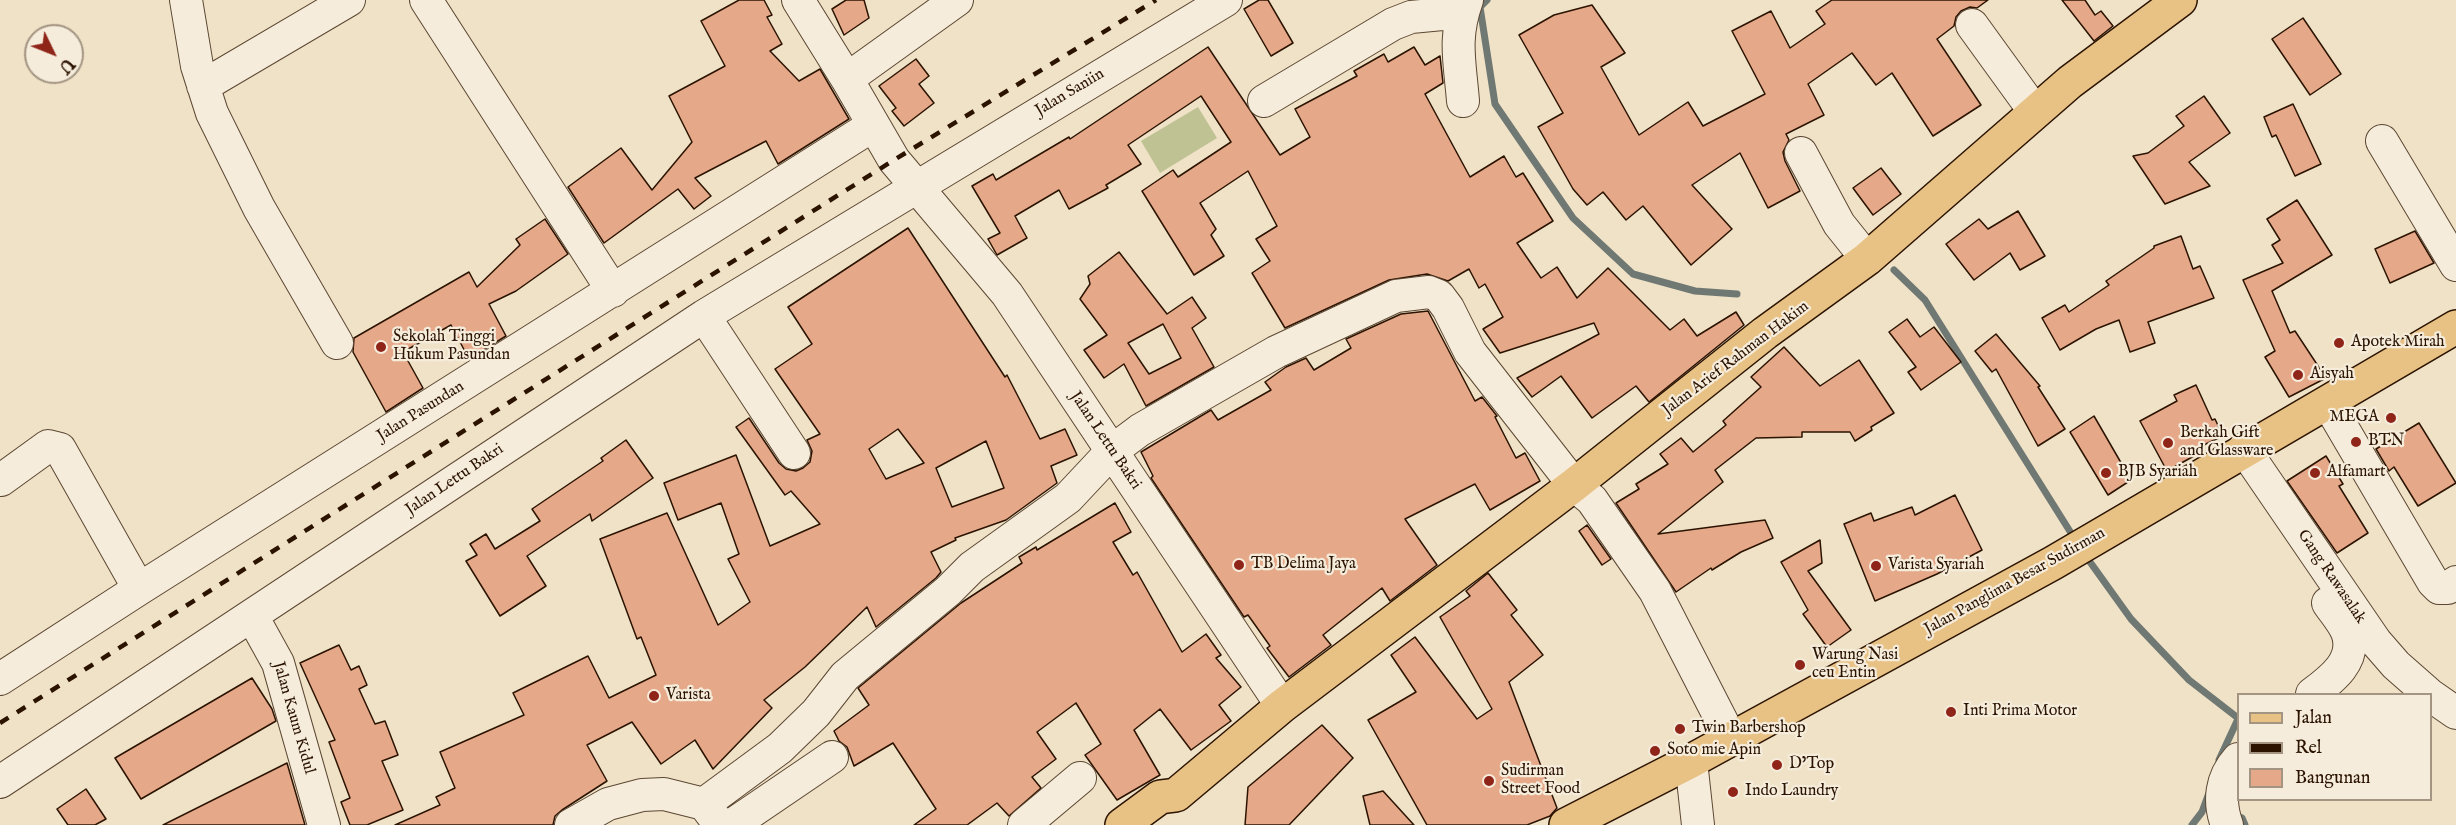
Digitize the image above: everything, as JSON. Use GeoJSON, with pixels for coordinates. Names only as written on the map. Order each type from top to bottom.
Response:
{"type":"FeatureCollection","features":[{"type":"Feature","properties":{"kind":"main road","name":"Jalan Arief Rahman Hakim"},"geometry":{"type":"LineString","coordinates":[[1146,819],[1282,706],[1574,485],[1738,355],[1868,259],[2070,82],[2180,0]]}},
{"type":"Feature","properties":{"kind":"main road","name":"Jalan Panglima Besar Sudirman"},"geometry":{"type":"LineString","coordinates":[[1566,825],[1691,761],[2053,563],[2456,327]]}},
{"type":"Feature","properties":{"kind":"street"},"geometry":{"type":"LineString","coordinates":[[186,0],[197,66],[212,113],[259,208],[337,343]]}},
{"type":"Feature","properties":{"kind":"street"},"geometry":{"type":"LineString","coordinates":[[203,86],[349,0]]}},
{"type":"Feature","properties":{"kind":"street"},"geometry":{"type":"LineString","coordinates":[[426,0],[613,291]]}},
{"type":"Feature","properties":{"kind":"street","name":"Jalan Lettu Bakri"},"geometry":{"type":"LineString","coordinates":[[798,0],[847,78],[872,126],[894,160],[1007,294],[1282,706]]}},
{"type":"Feature","properties":{"kind":"street"},"geometry":{"type":"LineString","coordinates":[[847,78],[957,0]]}},
{"type":"Feature","properties":{"kind":"street","name":"Jalan Saniin"},"geometry":{"type":"LineString","coordinates":[[915,187],[1226,0]]}},
{"type":"Feature","properties":{"kind":"street"},"geometry":{"type":"LineString","coordinates":[[1264,101],[1393,24],[1411,17],[1465,6],[1457,46],[1463,101]]}},
{"type":"Feature","properties":{"kind":"street"},"geometry":{"type":"LineString","coordinates":[[1972,25],[2035,112]]}},
{"type":"Feature","properties":{"kind":"street","name":"Jalan Pasundan"},"geometry":{"type":"LineString","coordinates":[[0,679],[872,126]]}},
{"type":"Feature","properties":{"kind":"street"},"geometry":{"type":"LineString","coordinates":[[2382,141],[2456,264]]}},
{"type":"Feature","properties":{"kind":"street"},"geometry":{"type":"LineString","coordinates":[[1801,153],[1839,224],[1868,259]]}},
{"type":"Feature","properties":{"kind":"street","name":"Jalan Lettu Bakri"},"geometry":{"type":"LineString","coordinates":[[0,782],[579,397],[704,316],[915,187]]}},
{"type":"Feature","properties":{"kind":"street"},"geometry":{"type":"LineString","coordinates":[[571,825],[608,804],[642,795],[664,794],[712,814],[816,712],[845,676],[948,591],[972,567],[1068,498],[1112,451],[1146,426],[1276,352],[1396,296],[1429,292],[1439,296],[1448,308],[1470,352],[1574,485],[1592,500],[1655,591],[1731,739]]}},
{"type":"Feature","properties":{"kind":"street"},"geometry":{"type":"LineString","coordinates":[[704,316],[794,453]]}},
{"type":"Feature","properties":{"kind":"street"},"geometry":{"type":"LineString","coordinates":[[2328,403],[2433,582],[2439,588],[2448,588],[2456,582]]}},
{"type":"Feature","properties":{"kind":"street"},"geometry":{"type":"LineString","coordinates":[[0,478],[1,480],[48,446],[60,448],[139,589]]}},
{"type":"Feature","properties":{"kind":"street","name":"Gang Rawasalak"},"geometry":{"type":"LineString","coordinates":[[2244,450],[2376,642],[2396,665],[2428,693]]}},
{"type":"Feature","properties":{"kind":"street"},"geometry":{"type":"LineString","coordinates":[[2311,547],[2310,567],[2324,596],[2347,632],[2349,646],[2344,665],[2337,675],[2313,693]]}},
{"type":"Feature","properties":{"kind":"street","name":"Jalan Kaum Kidul"},"geometry":{"type":"LineString","coordinates":[[252,616],[278,663],[324,825]]}},
{"type":"Feature","properties":{"kind":"street","name":"Gang Rawasalak"},"geometry":{"type":"LineString","coordinates":[[2432,696],[2456,713]]}},
{"type":"Feature","properties":{"kind":"street"},"geometry":{"type":"LineString","coordinates":[[732,825],[832,758]]}},
{"type":"Feature","properties":{"kind":"street"},"geometry":{"type":"LineString","coordinates":[[2227,825],[2222,799],[2228,771],[2237,760]]}},
{"type":"Feature","properties":{"kind":"street"},"geometry":{"type":"LineString","coordinates":[[1691,761],[1698,825]]}},
{"type":"Feature","properties":{"kind":"street"},"geometry":{"type":"LineString","coordinates":[[1024,825],[1080,778]]}},
{"type":"Feature","properties":{"kind":"green space"},"geometry":{"type":"Polygon","coordinates":[[[1198,107],[1217,138],[1160,173],[1141,141],[1198,107]]]}},
{"type":"Feature","properties":{"kind":"building"},"geometry":{"type":"Polygon","coordinates":[[[739,0],[764,0],[772,15],[767,17],[782,44],[770,51],[799,81],[820,69],[849,119],[778,164],[766,141],[695,178],[711,196],[694,209],[678,189],[604,243],[568,187],[621,148],[652,190],[692,142],[669,96],[725,66],[701,21],[739,0]]]}},
{"type":"Feature","properties":{"kind":"building"},"geometry":{"type":"Polygon","coordinates":[[[846,0],[864,0],[869,18],[844,35],[832,9],[846,0]]]}},
{"type":"Feature","properties":{"kind":"building"},"geometry":{"type":"Polygon","coordinates":[[[1259,0],[1268,0],[1293,43],[1271,56],[1244,9],[1259,0]]]}},
{"type":"Feature","properties":{"kind":"building"},"geometry":{"type":"Polygon","coordinates":[[[1832,0],[1988,0],[1977,8],[1970,7],[1961,11],[1956,17],[1954,26],[1937,39],[1981,105],[1933,136],[1892,73],[1876,85],[1852,53],[1808,84],[1824,115],[1786,134],[1789,140],[1783,152],[1785,161],[1800,191],[1768,208],[1740,153],[1692,185],[1732,229],[1691,265],[1643,206],[1626,220],[1603,192],[1587,205],[1573,189],[1538,127],[1563,113],[1519,35],[1554,15],[1592,5],[1625,53],[1601,67],[1639,135],[1688,102],[1703,126],[1765,94],[1732,31],[1771,11],[1790,48],[1825,24],[1816,11],[1832,0]]]}},
{"type":"Feature","properties":{"kind":"building"},"geometry":{"type":"Polygon","coordinates":[[[2062,0],[2085,0],[2095,15],[2101,11],[2113,26],[2094,41],[2062,0]]]}},
{"type":"Feature","properties":{"kind":"building"},"geometry":{"type":"Polygon","coordinates":[[[2303,18],[2341,74],[2310,95],[2272,39],[2303,18]]]}},
{"type":"Feature","properties":{"kind":"building"},"geometry":{"type":"Polygon","coordinates":[[[1208,47],[1280,155],[1310,137],[1295,109],[1357,76],[1354,71],[1384,54],[1388,62],[1414,47],[1425,65],[1440,56],[1443,83],[1425,94],[1470,177],[1504,156],[1516,177],[1523,173],[1553,221],[1517,243],[1541,278],[1557,267],[1577,298],[1608,268],[1670,330],[1684,319],[1697,336],[1736,312],[1744,325],[1649,402],[1636,386],[1592,418],[1561,376],[1532,397],[1517,378],[1599,334],[1594,323],[1500,353],[1483,329],[1503,317],[1485,284],[1479,288],[1469,269],[1448,281],[1427,274],[1389,280],[1285,328],[1252,273],[1270,261],[1256,239],[1277,226],[1248,171],[1200,203],[1216,229],[1211,235],[1224,256],[1194,275],[1142,191],[1173,170],[1178,177],[1231,142],[1201,96],[1128,145],[1141,164],[1106,185],[1108,188],[1069,209],[1059,190],[1015,216],[1027,238],[997,255],[988,239],[1000,233],[972,186],[993,174],[996,180],[1069,137],[1070,139],[1208,47]]]}},
{"type":"Feature","properties":{"kind":"building"},"geometry":{"type":"Polygon","coordinates":[[[916,59],[929,76],[919,84],[934,103],[904,126],[892,111],[896,108],[879,86],[916,59]]]}},
{"type":"Feature","properties":{"kind":"building"},"geometry":{"type":"Polygon","coordinates":[[[2204,96],[2230,133],[2189,162],[2210,186],[2165,204],[2133,156],[2148,153],[2184,126],[2176,116],[2204,96]]]}},
{"type":"Feature","properties":{"kind":"building"},"geometry":{"type":"Polygon","coordinates":[[[2293,104],[2321,164],[2295,176],[2276,135],[2272,137],[2264,117],[2293,104]]]}},
{"type":"Feature","properties":{"kind":"building"},"geometry":{"type":"Polygon","coordinates":[[[1881,168],[1901,194],[1873,215],[1853,188],[1881,168]]]}},
{"type":"Feature","properties":{"kind":"building"},"geometry":{"type":"Polygon","coordinates":[[[2297,200],[2332,255],[2272,291],[2290,333],[2295,331],[2326,378],[2289,397],[2265,357],[2275,351],[2243,280],[2283,263],[2272,245],[2280,240],[2267,219],[2297,200]]]}},
{"type":"Feature","properties":{"kind":"building"},"geometry":{"type":"Polygon","coordinates":[[[2018,211],[2045,256],[2020,270],[2010,253],[1974,280],[1946,244],[1979,219],[1988,229],[2018,211]]]}},
{"type":"Feature","properties":{"kind":"building"},"geometry":{"type":"Polygon","coordinates":[[[545,219],[568,254],[516,291],[489,304],[506,336],[469,359],[451,325],[403,352],[423,388],[386,412],[353,352],[354,338],[469,272],[477,287],[520,245],[516,239],[545,219]]]}},
{"type":"Feature","properties":{"kind":"building"},"geometry":{"type":"Polygon","coordinates":[[[908,228],[1005,377],[1007,375],[1040,439],[1065,429],[1077,455],[1051,466],[1057,483],[1006,520],[955,538],[956,540],[931,552],[941,572],[876,627],[867,607],[805,667],[764,700],[772,708],[713,769],[695,740],[661,764],[632,722],[587,745],[607,781],[562,810],[555,816],[553,825],[395,825],[440,805],[436,797],[455,788],[440,752],[524,715],[513,693],[588,656],[609,698],[656,675],[641,637],[637,639],[600,539],[667,513],[718,625],[750,602],[728,559],[739,554],[721,503],[678,520],[664,483],[736,455],[770,546],[820,524],[791,491],[785,495],[736,427],[749,418],[779,463],[786,469],[796,471],[810,462],[812,451],[807,440],[820,434],[775,369],[812,344],[788,307],[908,228]],[[898,429],[869,449],[886,479],[924,463],[898,429]],[[986,441],[936,468],[952,507],[1004,488],[986,441]]]}},
{"type":"Feature","properties":{"kind":"building"},"geometry":{"type":"Polygon","coordinates":[[[2415,231],[2434,263],[2390,283],[2375,249],[2415,231]]]}},
{"type":"Feature","properties":{"kind":"building"},"geometry":{"type":"Polygon","coordinates":[[[2181,236],[2193,269],[2200,266],[2214,298],[2148,322],[2155,343],[2130,352],[2119,320],[2096,329],[2060,350],[2042,318],[2065,305],[2069,312],[2109,285],[2106,281],[2154,246],[2181,236]]]}},
{"type":"Feature","properties":{"kind":"building"},"geometry":{"type":"Polygon","coordinates":[[[1119,252],[1167,314],[1192,297],[1206,318],[1192,328],[1214,367],[1146,406],[1124,364],[1104,378],[1084,350],[1107,335],[1080,299],[1090,284],[1088,276],[1119,252]],[[1163,324],[1128,343],[1149,374],[1181,358],[1163,324]]]}},
{"type":"Feature","properties":{"kind":"building"},"geometry":{"type":"Polygon","coordinates":[[[1428,311],[1475,401],[1482,397],[1497,416],[1495,417],[1516,458],[1525,453],[1540,481],[1490,510],[1475,484],[1405,519],[1437,565],[1390,601],[1382,588],[1323,635],[1331,645],[1289,677],[1267,648],[1270,646],[1248,615],[1244,617],[1151,478],[1153,476],[1141,452],[1211,410],[1218,420],[1271,390],[1265,382],[1286,367],[1306,358],[1314,370],[1351,348],[1346,339],[1401,314],[1428,311]]]}},
{"type":"Feature","properties":{"kind":"building"},"geometry":{"type":"Polygon","coordinates":[[[1907,319],[1920,337],[1934,327],[1961,362],[1921,390],[1908,372],[1916,367],[1889,332],[1907,319]]]}},
{"type":"Feature","properties":{"kind":"building"},"geometry":{"type":"Polygon","coordinates":[[[1996,334],[2040,386],[2038,387],[2065,429],[2038,446],[1996,369],[1992,372],[1975,351],[1996,334]]]}},
{"type":"Feature","properties":{"kind":"building"},"geometry":{"type":"Polygon","coordinates":[[[1784,347],[1820,386],[1859,360],[1894,413],[1871,427],[1872,430],[1855,441],[1850,432],[1802,432],[1802,437],[1756,438],[1715,470],[1723,482],[1658,534],[1765,520],[1773,538],[1741,552],[1712,570],[1711,568],[1676,592],[1616,503],[1639,489],[1636,484],[1668,464],[1660,454],[1681,438],[1693,452],[1726,425],[1723,421],[1761,387],[1751,377],[1784,347]]]}},
{"type":"Feature","properties":{"kind":"building"},"geometry":{"type":"Polygon","coordinates":[[[2196,385],[2212,420],[2215,419],[2223,436],[2191,451],[2194,456],[2167,471],[2140,421],[2177,401],[2174,395],[2196,385]]]}},
{"type":"Feature","properties":{"kind":"building"},"geometry":{"type":"Polygon","coordinates":[[[2094,416],[2131,480],[2108,495],[2070,432],[2094,416]]]}},
{"type":"Feature","properties":{"kind":"building"},"geometry":{"type":"Polygon","coordinates":[[[2419,423],[2456,483],[2418,506],[2394,467],[2389,471],[2376,449],[2419,423]]]}},
{"type":"Feature","properties":{"kind":"building"},"geometry":{"type":"Polygon","coordinates":[[[626,440],[653,478],[592,521],[590,514],[527,556],[546,586],[500,616],[466,561],[477,555],[470,544],[486,534],[495,549],[540,521],[532,509],[603,461],[601,458],[626,440]]]}},
{"type":"Feature","properties":{"kind":"building"},"geometry":{"type":"Polygon","coordinates":[[[2326,456],[2343,484],[2339,486],[2368,533],[2337,553],[2287,481],[2326,456]]]}},
{"type":"Feature","properties":{"kind":"building"},"geometry":{"type":"Polygon","coordinates":[[[1955,495],[1982,550],[1937,574],[1875,601],[1844,524],[1871,513],[1874,521],[1912,507],[1915,515],[1955,495]]]}},
{"type":"Feature","properties":{"kind":"building"},"geometry":{"type":"Polygon","coordinates":[[[1115,503],[1131,532],[1113,542],[1133,575],[1137,572],[1182,652],[1206,634],[1221,655],[1216,658],[1241,687],[1219,705],[1231,721],[1191,750],[1160,709],[1134,730],[1160,775],[1117,800],[1085,755],[1101,744],[1076,703],[1037,732],[1056,759],[1032,777],[1041,788],[1009,816],[997,803],[967,825],[914,825],[936,809],[893,743],[854,766],[847,747],[839,741],[834,731],[869,705],[858,688],[961,603],[1022,563],[1019,557],[1036,547],[1037,550],[1115,503]]]}},
{"type":"Feature","properties":{"kind":"building"},"geometry":{"type":"Polygon","coordinates":[[[1587,525],[1611,559],[1602,565],[1579,531],[1587,525]]]}},
{"type":"Feature","properties":{"kind":"building"},"geometry":{"type":"Polygon","coordinates":[[[1820,540],[1822,563],[1808,571],[1851,630],[1827,647],[1803,614],[1808,610],[1781,562],[1820,540]]]}},
{"type":"Feature","properties":{"kind":"building"},"geometry":{"type":"Polygon","coordinates":[[[1488,573],[1517,610],[1511,615],[1543,655],[1509,682],[1557,808],[1550,816],[1527,825],[1427,825],[1368,720],[1416,692],[1391,655],[1415,637],[1477,719],[1492,709],[1440,617],[1470,596],[1466,591],[1488,573]]]}},
{"type":"Feature","properties":{"kind":"building"},"geometry":{"type":"Polygon","coordinates":[[[339,645],[351,670],[359,666],[367,685],[359,689],[375,724],[385,721],[398,755],[382,761],[403,810],[367,825],[350,825],[341,802],[350,798],[329,742],[335,740],[300,663],[339,645]]]}},
{"type":"Feature","properties":{"kind":"building"},"geometry":{"type":"Polygon","coordinates":[[[252,678],[272,709],[276,721],[141,799],[115,758],[252,678]]]}},
{"type":"Feature","properties":{"kind":"building"},"geometry":{"type":"Polygon","coordinates":[[[1322,725],[1353,758],[1289,825],[1245,825],[1248,787],[1322,725]]]}},
{"type":"Feature","properties":{"kind":"building"},"geometry":{"type":"Polygon","coordinates":[[[287,763],[305,825],[163,825],[287,763]]]}},
{"type":"Feature","properties":{"kind":"building"},"geometry":{"type":"Polygon","coordinates":[[[86,789],[106,819],[95,825],[68,825],[57,809],[86,789]]]}},
{"type":"Feature","properties":{"kind":"building"},"geometry":{"type":"Polygon","coordinates":[[[1383,791],[1414,825],[1370,825],[1363,796],[1383,791]]]}},
{"type":"Feature","properties":{"kind":"waterway"},"geometry":{"type":"LineString","coordinates":[[1487,0],[1480,7],[1495,104],[1573,218],[1633,274],[1695,291],[1737,294]]}},
{"type":"Feature","properties":{"kind":"waterway"},"geometry":{"type":"LineString","coordinates":[[1894,270],[1925,300],[2076,541]]}},
{"type":"Feature","properties":{"kind":"waterway"},"geometry":{"type":"LineString","coordinates":[[2085,555],[2131,619],[2189,680],[2237,717]]}},
{"type":"Feature","properties":{"kind":"waterway"},"geometry":{"type":"LineString","coordinates":[[2219,760],[2237,721]]}},
{"type":"Feature","properties":{"kind":"waterway"},"geometry":{"type":"LineString","coordinates":[[2192,825],[2202,812],[2209,793]]}},
{"type":"Feature","properties":{"kind":"waterway"},"geometry":{"type":"LineString","coordinates":[[2235,815],[2242,818],[2245,825]]}},
{"type":"Feature","properties":{"kind":"railway"},"geometry":{"type":"LineString","coordinates":[[0,723],[894,160],[1156,0]]}},
{"type":"Feature","properties":{"kind":"place","name":"Apotek Mirah"},"geometry":{"type":"Point","coordinates":[2339,343]}},
{"type":"Feature","properties":{"kind":"place","name":"Sekolah Tinggi Hukum Pasundan"},"geometry":{"type":"Point","coordinates":[381,347]}},
{"type":"Feature","properties":{"kind":"place","name":"Aisyah"},"geometry":{"type":"Point","coordinates":[2298,375]}},
{"type":"Feature","properties":{"kind":"place","name":"MEGA"},"geometry":{"type":"Point","coordinates":[2391,418]}},
{"type":"Feature","properties":{"kind":"place","name":"BTN"},"geometry":{"type":"Point","coordinates":[2356,442]}},
{"type":"Feature","properties":{"kind":"place","name":"Berkah Gift and Glassware"},"geometry":{"type":"Point","coordinates":[2168,443]}},
{"type":"Feature","properties":{"kind":"place","name":"BJB Syariah"},"geometry":{"type":"Point","coordinates":[2106,473]}},
{"type":"Feature","properties":{"kind":"place","name":"Alfamart"},"geometry":{"type":"Point","coordinates":[2315,473]}},
{"type":"Feature","properties":{"kind":"place","name":"TB Delima Jaya"},"geometry":{"type":"Point","coordinates":[1239,565]}},
{"type":"Feature","properties":{"kind":"place","name":"Varista Syariah"},"geometry":{"type":"Point","coordinates":[1876,566]}},
{"type":"Feature","properties":{"kind":"place","name":"Warung Nasi ceu Entin"},"geometry":{"type":"Point","coordinates":[1800,665]}},
{"type":"Feature","properties":{"kind":"place","name":"Varista"},"geometry":{"type":"Point","coordinates":[654,696]}},
{"type":"Feature","properties":{"kind":"place","name":"Inti Prima Motor"},"geometry":{"type":"Point","coordinates":[1951,712]}},
{"type":"Feature","properties":{"kind":"place","name":"Twin Barbershop"},"geometry":{"type":"Point","coordinates":[1680,729]}},
{"type":"Feature","properties":{"kind":"place","name":"Soto mie Apin"},"geometry":{"type":"Point","coordinates":[1655,751]}},
{"type":"Feature","properties":{"kind":"place","name":"D’Top"},"geometry":{"type":"Point","coordinates":[1777,765]}},
{"type":"Feature","properties":{"kind":"place","name":"Sudirman Street Food"},"geometry":{"type":"Point","coordinates":[1489,781]}},
{"type":"Feature","properties":{"kind":"place","name":"Indo Laundry"},"geometry":{"type":"Point","coordinates":[1733,792]}}]}
